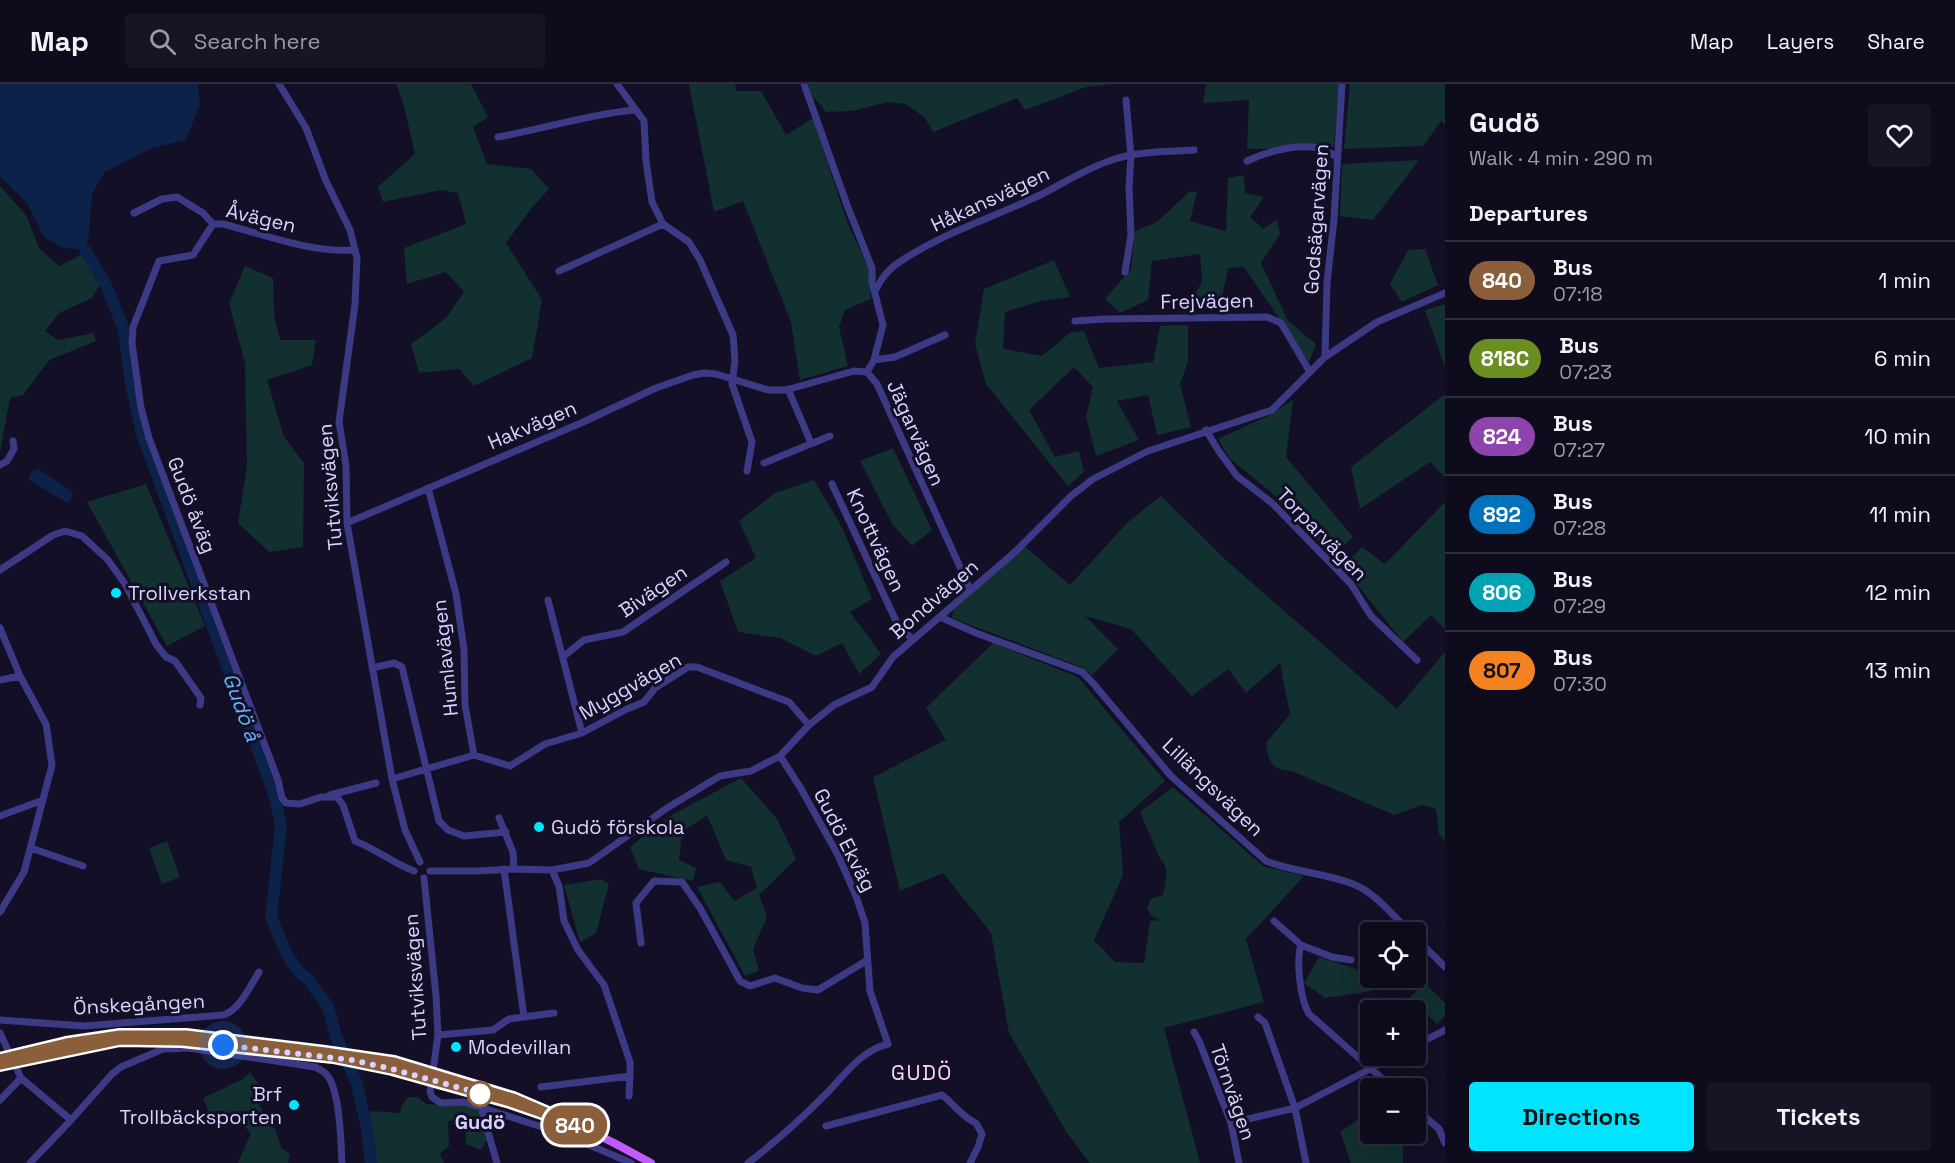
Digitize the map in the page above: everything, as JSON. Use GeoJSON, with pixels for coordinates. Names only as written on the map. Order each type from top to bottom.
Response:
{"type":"FeatureCollection","features":[{"type":"Feature","properties":{"kind":"main road"},"geometry":{"type":"LineString","coordinates":[[0,1059],[120,1040],[182,1041],[352,1058],[432,1076],[576,1125],[651,1163]]}},
{"type":"Feature","properties":{"kind":"main road"},"geometry":{"type":"LineString","coordinates":[[0,1065],[12,1058]]}},
{"type":"Feature","properties":{"kind":"street","name":"Tutviksvägen"},"geometry":{"type":"LineString","coordinates":[[279,84],[306,128],[326,181],[350,231],[357,258],[355,304],[339,422],[346,466],[347,523],[392,779],[405,830],[420,862]]}},
{"type":"Feature","properties":{"kind":"street"},"geometry":{"type":"LineString","coordinates":[[617,84],[644,121],[648,186],[652,202],[663,224],[689,242],[700,260],[733,335],[735,361],[732,384],[752,442],[747,471]]}},
{"type":"Feature","properties":{"kind":"street","name":"Jägarvägen"},"geometry":{"type":"LineString","coordinates":[[804,84],[872,268],[883,325],[874,360],[867,372],[877,384],[895,429],[970,589]]}},
{"type":"Feature","properties":{"kind":"street","name":"Godsägarvägen"},"geometry":{"type":"LineString","coordinates":[[1325,357],[1327,283],[1342,84]]}},
{"type":"Feature","properties":{"kind":"street"},"geometry":{"type":"LineString","coordinates":[[1125,272],[1131,235],[1129,187],[1131,156],[1126,100]]}},
{"type":"Feature","properties":{"kind":"street"},"geometry":{"type":"LineString","coordinates":[[498,137],[540,130],[610,112],[635,110]]}},
{"type":"Feature","properties":{"kind":"street"},"geometry":{"type":"LineString","coordinates":[[1247,161],[1276,151],[1295,148],[1321,148],[1337,158]]}},
{"type":"Feature","properties":{"kind":"street","name":"Håkansvägen"},"geometry":{"type":"LineString","coordinates":[[875,291],[885,275],[897,264],[944,238],[1038,195],[1090,168],[1114,159],[1147,153],[1194,150]]}},
{"type":"Feature","properties":{"kind":"street","name":"Åvägen"},"geometry":{"type":"LineString","coordinates":[[134,213],[162,199],[177,198],[203,213],[213,224],[224,224],[318,249],[355,250]]}},
{"type":"Feature","properties":{"kind":"street","name":"Gudö åväg"},"geometry":{"type":"LineString","coordinates":[[213,224],[194,255],[159,261],[133,327],[132,343],[141,408],[153,451],[278,780],[282,798],[286,803],[300,804],[321,797]]}},
{"type":"Feature","properties":{"kind":"street"},"geometry":{"type":"LineString","coordinates":[[559,271],[663,224]]}},
{"type":"Feature","properties":{"kind":"street","name":"Bondvägen"},"geometry":{"type":"LineString","coordinates":[[430,871],[552,870],[588,863],[667,808],[720,776],[751,771],[780,756],[809,725],[834,705],[872,687],[893,657],[912,639],[1015,552],[1071,496],[1093,479],[1148,451],[1272,410],[1325,357],[1377,322],[1445,293]]}},
{"type":"Feature","properties":{"kind":"street","name":"Frejvägen"},"geometry":{"type":"LineString","coordinates":[[1076,321],[1267,317],[1281,323],[1310,372]]}},
{"type":"Feature","properties":{"kind":"street"},"geometry":{"type":"LineString","coordinates":[[874,360],[895,357],[945,335]]}},
{"type":"Feature","properties":{"kind":"street","name":"Hakvägen"},"geometry":{"type":"LineString","coordinates":[[347,523],[666,384],[693,375],[705,373],[732,378],[768,390],[788,389],[854,371],[867,372]]}},
{"type":"Feature","properties":{"kind":"street"},"geometry":{"type":"LineString","coordinates":[[788,389],[811,443]]}},
{"type":"Feature","properties":{"kind":"street","name":"Torparvägen"},"geometry":{"type":"LineString","coordinates":[[1206,430],[1237,476],[1272,503],[1351,584],[1371,616],[1417,660]]}},
{"type":"Feature","properties":{"kind":"street"},"geometry":{"type":"LineString","coordinates":[[764,463],[830,436]]}},
{"type":"Feature","properties":{"kind":"street"},"geometry":{"type":"LineString","coordinates":[[0,465],[7,461],[14,449],[13,441]]}},
{"type":"Feature","properties":{"kind":"street","name":"Knottvägen"},"geometry":{"type":"LineString","coordinates":[[832,484],[897,623],[912,639]]}},
{"type":"Feature","properties":{"kind":"street","name":"Humlavägen"},"geometry":{"type":"LineString","coordinates":[[428,488],[456,594],[464,650],[465,705],[474,755]]}},
{"type":"Feature","properties":{"kind":"street"},"geometry":{"type":"LineString","coordinates":[[0,570],[53,535],[65,531],[82,536],[108,560],[125,584],[156,644],[166,657],[175,661],[201,698],[200,705]]}},
{"type":"Feature","properties":{"kind":"street","name":"Bivägen"},"geometry":{"type":"LineString","coordinates":[[564,656],[584,640],[623,632],[726,562]]}},
{"type":"Feature","properties":{"kind":"street"},"geometry":{"type":"LineString","coordinates":[[548,600],[582,733]]}},
{"type":"Feature","properties":{"kind":"street","name":"Lillängsvägen"},"geometry":{"type":"LineString","coordinates":[[940,617],[976,633],[1082,672],[1171,776],[1266,861],[1281,867],[1354,885],[1372,895],[1400,922]]}},
{"type":"Feature","properties":{"kind":"street"},"geometry":{"type":"LineString","coordinates":[[0,628],[21,676],[42,715],[52,765],[24,872],[0,912]]}},
{"type":"Feature","properties":{"kind":"street"},"geometry":{"type":"LineString","coordinates":[[372,668],[394,663],[402,667],[439,821],[448,831],[464,836],[506,832]]}},
{"type":"Feature","properties":{"kind":"street","name":"Myggvägen"},"geometry":{"type":"LineString","coordinates":[[474,755],[510,766],[545,744],[582,733],[644,702],[655,688],[688,667],[697,668],[789,702],[809,725]]}},
{"type":"Feature","properties":{"kind":"street"},"geometry":{"type":"LineString","coordinates":[[0,680],[21,676]]}},
{"type":"Feature","properties":{"kind":"street"},"geometry":{"type":"LineString","coordinates":[[392,779],[474,755]]}},
{"type":"Feature","properties":{"kind":"street","name":"Gudö Ekväg"},"geometry":{"type":"LineString","coordinates":[[748,1163],[765,1151],[829,1091],[847,1069],[877,1046],[888,1044],[870,991],[865,923],[856,896],[838,855],[780,756]]}},
{"type":"Feature","properties":{"kind":"street"},"geometry":{"type":"LineString","coordinates":[[321,797],[375,783]]}},
{"type":"Feature","properties":{"kind":"street"},"geometry":{"type":"LineString","coordinates":[[321,797],[336,797],[343,805],[355,841],[366,845],[390,861],[414,871],[417,877],[424,878],[430,871],[426,863],[420,862],[415,866],[414,871]]}},
{"type":"Feature","properties":{"kind":"street"},"geometry":{"type":"LineString","coordinates":[[0,816],[43,800]]}},
{"type":"Feature","properties":{"kind":"street"},"geometry":{"type":"LineString","coordinates":[[499,818],[513,852],[514,869]]}},
{"type":"Feature","properties":{"kind":"street"},"geometry":{"type":"LineString","coordinates":[[31,848],[83,866]]}},
{"type":"Feature","properties":{"kind":"street"},"geometry":{"type":"LineString","coordinates":[[504,869],[524,1017]]}},
{"type":"Feature","properties":{"kind":"street"},"geometry":{"type":"LineString","coordinates":[[552,870],[558,886],[564,921],[578,950],[604,985],[630,1062],[629,1096]]}},
{"type":"Feature","properties":{"kind":"street","name":"Tutviksvägen"},"geometry":{"type":"LineString","coordinates":[[424,878],[438,1035],[432,1076]]}},
{"type":"Feature","properties":{"kind":"street"},"geometry":{"type":"LineString","coordinates":[[641,943],[636,903],[654,881],[682,882],[700,908],[740,981],[750,986],[775,978],[802,988],[818,990],[866,961]]}},
{"type":"Feature","properties":{"kind":"street"},"geometry":{"type":"LineString","coordinates":[[1274,921],[1301,945],[1332,957],[1351,960]]}},
{"type":"Feature","properties":{"kind":"street"},"geometry":{"type":"LineString","coordinates":[[1301,945],[1298,954],[1305,1007],[1309,1014],[1382,1078]]}},
{"type":"Feature","properties":{"kind":"street"},"geometry":{"type":"LineString","coordinates":[[1426,948],[1445,967]]}},
{"type":"Feature","properties":{"kind":"street","name":"Önskegången"},"geometry":{"type":"LineString","coordinates":[[0,1020],[84,1026],[223,1015],[228,1014],[238,1004],[259,972]]}},
{"type":"Feature","properties":{"kind":"street"},"geometry":{"type":"LineString","coordinates":[[438,1035],[492,1030],[509,1019],[554,1013]]}},
{"type":"Feature","properties":{"kind":"street"},"geometry":{"type":"LineString","coordinates":[[1258,1017],[1264,1023],[1294,1108],[1306,1163]]}},
{"type":"Feature","properties":{"kind":"street"},"geometry":{"type":"LineString","coordinates":[[1426,1040],[1445,1030]]}},
{"type":"Feature","properties":{"kind":"street","name":"Törnvägen"},"geometry":{"type":"LineString","coordinates":[[1194,1032],[1231,1123],[1239,1163]]}},
{"type":"Feature","properties":{"kind":"street"},"geometry":{"type":"LineString","coordinates":[[0,1033],[21,1078],[71,1120]]}},
{"type":"Feature","properties":{"kind":"street"},"geometry":{"type":"LineString","coordinates":[[30,1163],[121,1067],[163,1049],[189,1048],[303,1064],[315,1067],[327,1074],[338,1110],[342,1163]]}},
{"type":"Feature","properties":{"kind":"street"},"geometry":{"type":"LineString","coordinates":[[1231,1123],[1294,1108],[1375,1066]]}},
{"type":"Feature","properties":{"kind":"street"},"geometry":{"type":"LineString","coordinates":[[432,1076],[430,1092],[432,1097],[441,1103],[464,1102],[564,1134],[631,1163]]}},
{"type":"Feature","properties":{"kind":"street"},"geometry":{"type":"LineString","coordinates":[[541,1087],[630,1076]]}},
{"type":"Feature","properties":{"kind":"street"},"geometry":{"type":"LineString","coordinates":[[0,1100],[21,1078]]}},
{"type":"Feature","properties":{"kind":"street"},"geometry":{"type":"LineString","coordinates":[[826,1126],[942,1095],[952,1102],[968,1120],[976,1123],[982,1134],[970,1163]]}},
{"type":"Feature","properties":{"kind":"street"},"geometry":{"type":"LineString","coordinates":[[481,1108],[497,1163]]}},
{"type":"Feature","properties":{"kind":"street"},"geometry":{"type":"LineString","coordinates":[[1426,1118],[1439,1129],[1445,1143]]}},
{"type":"Feature","properties":{"kind":"green space"},"geometry":{"type":"Polygon","coordinates":[[[396,84],[471,84],[488,117],[473,127],[487,164],[531,169],[549,189],[506,243],[542,300],[532,358],[474,386],[459,369],[419,373],[411,344],[446,318],[464,292],[446,272],[407,284],[404,248],[466,224],[458,193],[441,190],[383,202],[378,187],[415,154],[404,106],[396,84]]]}},
{"type":"Feature","properties":{"kind":"green space"},"geometry":{"type":"Polygon","coordinates":[[[689,84],[735,84],[736,91],[761,91],[786,135],[813,118],[847,222],[868,266],[871,299],[845,310],[839,327],[848,366],[800,380],[791,322],[743,201],[714,212],[689,84]]]}},
{"type":"Feature","properties":{"kind":"green space"},"geometry":{"type":"Polygon","coordinates":[[[808,84],[1113,84],[1086,87],[1025,110],[1017,98],[933,132],[925,118],[906,104],[888,102],[852,111],[826,112],[811,94],[808,84]]]}},
{"type":"Feature","properties":{"kind":"green space"},"geometry":{"type":"Polygon","coordinates":[[[1206,84],[1339,84],[1334,147],[1247,149],[1249,100],[1203,103],[1206,84]]]}},
{"type":"Feature","properties":{"kind":"green space"},"geometry":{"type":"Polygon","coordinates":[[[1350,84],[1445,84],[1445,125],[1441,121],[1423,146],[1344,149],[1350,84]]]}},
{"type":"Feature","properties":{"kind":"green space"},"geometry":{"type":"Polygon","coordinates":[[[1419,160],[1373,220],[1340,216],[1342,164],[1419,160]]]}},
{"type":"Feature","properties":{"kind":"green space"},"geometry":{"type":"Polygon","coordinates":[[[1244,175],[1245,193],[1264,197],[1250,217],[1263,229],[1277,219],[1280,234],[1261,263],[1288,321],[1316,344],[1309,362],[1244,267],[1228,268],[1220,307],[1188,309],[1202,281],[1200,254],[1152,261],[1148,300],[1120,313],[1105,299],[1131,269],[1135,231],[1157,222],[1190,191],[1197,192],[1190,221],[1226,231],[1228,178],[1244,175]]]}},
{"type":"Feature","properties":{"kind":"green space"},"geometry":{"type":"Polygon","coordinates":[[[0,186],[26,215],[39,248],[59,266],[83,254],[100,284],[92,298],[59,313],[45,331],[58,340],[94,333],[96,341],[49,360],[23,395],[10,398],[0,452],[0,186]]]}},
{"type":"Feature","properties":{"kind":"green space"},"geometry":{"type":"Polygon","coordinates":[[[1425,249],[1438,285],[1402,302],[1390,284],[1408,250],[1425,249]]]}},
{"type":"Feature","properties":{"kind":"green space"},"geometry":{"type":"Polygon","coordinates":[[[1054,260],[1070,297],[1041,301],[1005,312],[1003,349],[1042,356],[1071,332],[1084,331],[1099,368],[1153,362],[1160,326],[1188,325],[1188,362],[1180,384],[1191,427],[1157,435],[1148,395],[1117,401],[1139,440],[1096,456],[1086,417],[1093,387],[1074,367],[1029,410],[1055,457],[1079,451],[1084,472],[1068,486],[986,384],[975,344],[984,289],[1054,260]]]}},
{"type":"Feature","properties":{"kind":"green space"},"geometry":{"type":"Polygon","coordinates":[[[245,266],[273,278],[274,314],[280,340],[316,340],[312,365],[267,380],[284,437],[304,463],[303,547],[269,552],[238,523],[247,466],[245,363],[229,303],[245,266]]]}},
{"type":"Feature","properties":{"kind":"green space"},"geometry":{"type":"Polygon","coordinates":[[[1445,304],[1445,367],[1425,310],[1445,304]]]}},
{"type":"Feature","properties":{"kind":"green space"},"geometry":{"type":"Polygon","coordinates":[[[1445,394],[1445,477],[1430,462],[1360,509],[1351,467],[1445,394]]]}},
{"type":"Feature","properties":{"kind":"green space"},"geometry":{"type":"Polygon","coordinates":[[[1293,400],[1286,457],[1353,537],[1333,556],[1271,492],[1230,459],[1218,439],[1266,417],[1293,400]]]}},
{"type":"Feature","properties":{"kind":"green space"},"geometry":{"type":"Polygon","coordinates":[[[893,448],[932,530],[912,546],[893,525],[860,461],[893,448]]]}},
{"type":"Feature","properties":{"kind":"green space"},"geometry":{"type":"Polygon","coordinates":[[[814,480],[843,529],[872,599],[850,612],[881,654],[859,674],[842,643],[816,656],[780,638],[738,632],[720,581],[756,558],[739,521],[775,493],[814,480]]]}},
{"type":"Feature","properties":{"kind":"green space"},"geometry":{"type":"Polygon","coordinates":[[[146,484],[205,626],[167,646],[87,502],[146,484]]]}},
{"type":"Feature","properties":{"kind":"green space"},"geometry":{"type":"Polygon","coordinates":[[[1161,496],[1227,561],[1397,709],[1445,652],[1445,841],[1439,834],[1436,809],[1422,805],[1394,815],[1272,764],[1266,743],[1290,714],[1280,663],[1246,693],[1228,669],[1192,696],[1131,629],[1085,616],[1118,649],[1092,675],[1081,667],[952,618],[954,609],[1024,546],[1070,585],[1128,522],[1161,496]]]}},
{"type":"Feature","properties":{"kind":"green space"},"geometry":{"type":"Polygon","coordinates":[[[1445,502],[1445,629],[1431,615],[1403,642],[1343,567],[1362,547],[1385,564],[1445,502]]]}},
{"type":"Feature","properties":{"kind":"green space"},"geometry":{"type":"Polygon","coordinates":[[[993,643],[1078,677],[1165,781],[1119,822],[1123,875],[1094,940],[1115,962],[1144,963],[1150,921],[1160,920],[1151,916],[1147,907],[1152,898],[1163,895],[1166,871],[1140,812],[1173,787],[1263,866],[1304,876],[1246,939],[1264,1002],[1164,1028],[1200,1163],[1090,1163],[1067,1133],[1009,1033],[991,933],[943,873],[900,891],[873,777],[946,740],[926,708],[993,643]]]}},
{"type":"Feature","properties":{"kind":"green space"},"geometry":{"type":"Polygon","coordinates":[[[741,778],[777,819],[796,859],[759,895],[767,917],[753,949],[759,971],[745,976],[697,887],[720,882],[734,901],[757,888],[751,867],[726,860],[707,815],[682,832],[679,860],[696,868],[693,881],[639,869],[630,847],[670,816],[741,778]]]}},
{"type":"Feature","properties":{"kind":"green space"},"geometry":{"type":"Polygon","coordinates":[[[167,841],[180,877],[162,884],[149,848],[167,841]]]}},
{"type":"Feature","properties":{"kind":"green space"},"geometry":{"type":"Polygon","coordinates":[[[601,879],[609,884],[596,933],[580,942],[564,885],[601,879]]]}},
{"type":"Feature","properties":{"kind":"green space"},"geometry":{"type":"Polygon","coordinates":[[[1319,957],[1357,969],[1360,973],[1360,988],[1370,988],[1372,991],[1325,998],[1304,983],[1319,957]]]}},
{"type":"Feature","properties":{"kind":"green space"},"geometry":{"type":"Polygon","coordinates":[[[1426,984],[1445,1003],[1445,1016],[1437,1024],[1426,1013],[1426,1000],[1413,1000],[1410,997],[1420,988],[1426,988],[1426,984]]]}},
{"type":"Feature","properties":{"kind":"green space"},"geometry":{"type":"Polygon","coordinates":[[[250,1072],[258,1083],[259,1104],[275,1130],[282,1149],[290,1154],[288,1163],[238,1163],[251,1133],[231,1114],[210,1115],[203,1098],[243,1079],[250,1072]]]}},
{"type":"Feature","properties":{"kind":"green space"},"geometry":{"type":"Polygon","coordinates":[[[408,1097],[418,1097],[426,1104],[462,1105],[478,1110],[487,1140],[481,1150],[466,1144],[465,1120],[448,1121],[449,1146],[440,1154],[444,1163],[377,1163],[367,1117],[372,1111],[400,1113],[408,1097]]]}},
{"type":"Feature","properties":{"kind":"green space"},"geometry":{"type":"Polygon","coordinates":[[[1360,1118],[1360,1144],[1402,1144],[1403,1163],[1351,1163],[1340,1132],[1360,1118]]]}},
{"type":"Feature","properties":{"kind":"water"},"geometry":{"type":"Polygon","coordinates":[[[0,84],[198,84],[200,104],[186,140],[152,148],[105,172],[92,194],[89,234],[85,250],[63,248],[44,237],[27,203],[0,177],[0,84]]]}},
{"type":"Feature","properties":{"kind":"water"},"geometry":{"type":"Polygon","coordinates":[[[38,469],[70,490],[73,494],[70,501],[67,503],[29,480],[31,473],[38,469]]]}},
{"type":"Feature","properties":{"kind":"waterway","name":"Gudö å"},"geometry":{"type":"LineString","coordinates":[[85,250],[106,285],[124,330],[131,384],[142,434],[274,794],[281,826],[271,917],[288,957],[299,972],[309,980],[328,1007],[336,1036],[357,1084],[367,1128],[371,1163]]}},
{"type":"Feature","properties":{"kind":"bus line","name":"840"},"geometry":{"type":"LineString","coordinates":[[0,1059],[66,1043],[120,1035],[186,1035],[394,1062],[513,1098],[576,1125],[510,1102],[352,1060],[182,1041],[120,1040],[0,1065]]}},
{"type":"Feature","properties":{"kind":"place","name":"Trollverkstan"},"geometry":{"type":"Point","coordinates":[116,593]}},
{"type":"Feature","properties":{"kind":"place","name":"Gudö förskola"},"geometry":{"type":"Point","coordinates":[539,827]}},
{"type":"Feature","properties":{"kind":"place","name":"Modevillan"},"geometry":{"type":"Point","coordinates":[456,1047]}},
{"type":"Feature","properties":{"kind":"place","name":"Gudö"},"geometry":{"type":"Point","coordinates":[480,1094]}},
{"type":"Feature","properties":{"kind":"place","name":"Brf Trollbäcksporten"},"geometry":{"type":"Point","coordinates":[294,1105]}},
{"type":"Feature","properties":{"kind":"district","name":"GUDÖ"},"geometry":{"type":"Point","coordinates":[922,1072]}},
{"type":"Feature","properties":{"kind":"route"},"geometry":{"type":"LineString","coordinates":[[223,1045],[352,1060],[489,1096],[480,1094]]}}]}
